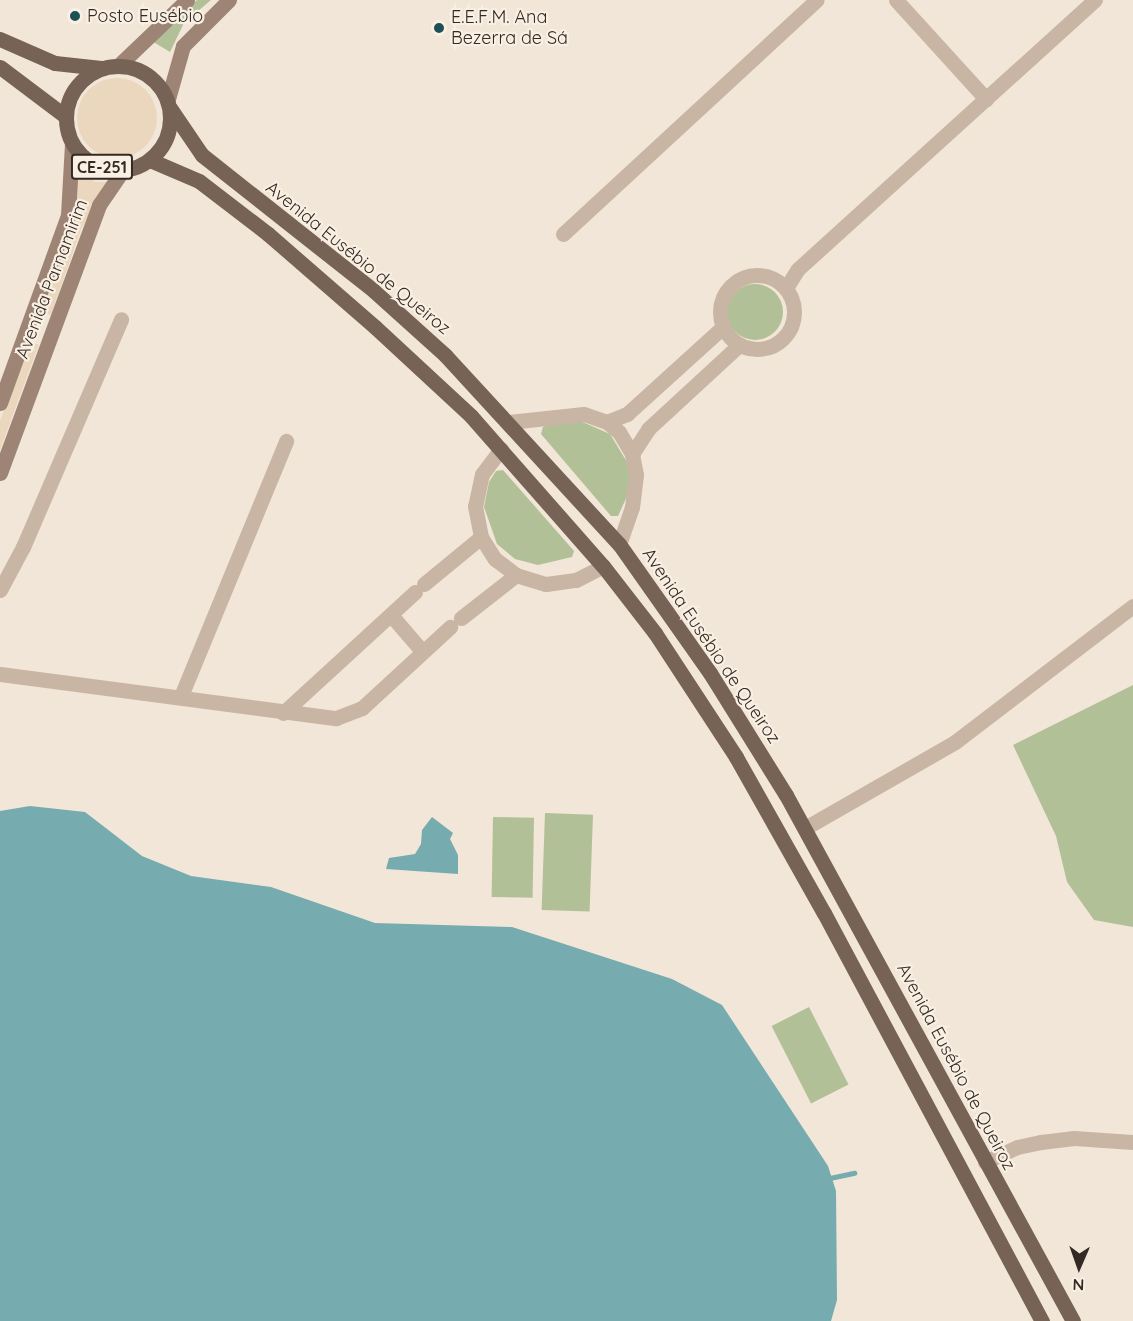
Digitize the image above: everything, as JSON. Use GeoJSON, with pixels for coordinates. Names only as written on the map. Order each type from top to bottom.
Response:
{"type":"FeatureCollection","features":[{"type":"Feature","properties":{"kind":"main road"},"geometry":{"type":"LineString","coordinates":[[0,39],[55,63],[101,68],[119,65],[148,75],[169,103]]}},
{"type":"Feature","properties":{"kind":"main road"},"geometry":{"type":"LineString","coordinates":[[0,67],[65,116],[75,86],[101,68]]}},
{"type":"Feature","properties":{"kind":"main road","name":"CE-251"},"geometry":{"type":"LineString","coordinates":[[65,116],[72,144],[94,164],[123,170],[150,159],[167,137],[169,103]]}},
{"type":"Feature","properties":{"kind":"main road","name":"Avenida Eusébio de Queiroz"},"geometry":{"type":"LineString","coordinates":[[169,103],[202,155],[374,291],[445,355],[619,544],[710,673],[805,828],[1073,1321]]}},
{"type":"Feature","properties":{"kind":"main road"},"geometry":{"type":"LineString","coordinates":[[150,159],[199,181],[268,234],[375,327],[501,448],[603,566],[655,633],[736,758],[824,913],[1042,1321]]}},
{"type":"Feature","properties":{"kind":"street"},"geometry":{"type":"LineString","coordinates":[[119,65],[187,0]]}},
{"type":"Feature","properties":{"kind":"street"},"geometry":{"type":"LineString","coordinates":[[169,103],[183,46],[228,0]]}},
{"type":"Feature","properties":{"kind":"street"},"geometry":{"type":"LineString","coordinates":[[563,234],[817,0]]}},
{"type":"Feature","properties":{"kind":"street"},"geometry":{"type":"LineString","coordinates":[[896,0],[986,99]]}},
{"type":"Feature","properties":{"kind":"street"},"geometry":{"type":"LineString","coordinates":[[786,288],[798,270],[1095,0]]}},
{"type":"Feature","properties":{"kind":"street","name":"Avenida Parnamirim"},"geometry":{"type":"LineString","coordinates":[[0,403],[69,215],[72,144]]}},
{"type":"Feature","properties":{"kind":"street","name":"Avenida Parnamirim"},"geometry":{"type":"LineString","coordinates":[[0,473],[99,205],[123,170]]}},
{"type":"Feature","properties":{"kind":"street"},"geometry":{"type":"LineString","coordinates":[[754,274],[766,276],[786,288],[794,312],[786,335],[764,348],[739,345],[723,327],[720,303],[733,283],[754,274]]}},
{"type":"Feature","properties":{"kind":"street"},"geometry":{"type":"LineString","coordinates":[[0,590],[23,547],[121,319]]}},
{"type":"Feature","properties":{"kind":"street"},"geometry":{"type":"LineString","coordinates":[[607,422],[627,414],[723,327]]}},
{"type":"Feature","properties":{"kind":"street"},"geometry":{"type":"LineString","coordinates":[[27,329],[50,336]]}},
{"type":"Feature","properties":{"kind":"street"},"geometry":{"type":"LineString","coordinates":[[632,454],[643,435],[739,345]]}},
{"type":"Feature","properties":{"kind":"street"},"geometry":{"type":"LineString","coordinates":[[653,391],[670,409]]}},
{"type":"Feature","properties":{"kind":"street"},"geometry":{"type":"LineString","coordinates":[[509,422],[584,414],[607,422],[619,432],[632,454],[636,476],[632,507],[619,544]]}},
{"type":"Feature","properties":{"kind":"street"},"geometry":{"type":"LineString","coordinates":[[181,696],[286,441]]}},
{"type":"Feature","properties":{"kind":"street"},"geometry":{"type":"LineString","coordinates":[[501,448],[482,474],[475,506],[481,537],[495,559],[516,575],[546,584],[576,580],[603,566]]}},
{"type":"Feature","properties":{"kind":"street"},"geometry":{"type":"LineString","coordinates":[[283,713],[420,588],[481,537]]}},
{"type":"Feature","properties":{"kind":"street"},"geometry":{"type":"LineString","coordinates":[[2,673],[181,696],[321,718],[350,716],[362,708],[455,622],[516,575]]}},
{"type":"Feature","properties":{"kind":"street"},"geometry":{"type":"LineString","coordinates":[[805,828],[955,742],[1133,606]]}},
{"type":"Feature","properties":{"kind":"street"},"geometry":{"type":"LineString","coordinates":[[391,615],[422,651]]}},
{"type":"Feature","properties":{"kind":"street"},"geometry":{"type":"LineString","coordinates":[[312,686],[311,702],[321,718]]}},
{"type":"Feature","properties":{"kind":"street"},"geometry":{"type":"LineString","coordinates":[[985,1162],[1017,1147],[1041,1142],[1074,1138],[1133,1142]]}},
{"type":"Feature","properties":{"kind":"green space"},"geometry":{"type":"Polygon","coordinates":[[[197,0],[211,0],[184,23],[170,52],[150,40],[197,0]]]}},
{"type":"Feature","properties":{"kind":"green space"},"geometry":{"type":"Polygon","coordinates":[[[755,284],[766,286],[775,292],[781,301],[783,312],[781,323],[775,332],[766,338],[755,340],[744,338],[735,332],[729,323],[727,312],[729,301],[735,292],[744,286],[755,284]]]}},
{"type":"Feature","properties":{"kind":"green space"},"geometry":{"type":"Polygon","coordinates":[[[578,420],[610,434],[630,467],[629,492],[618,516],[611,516],[541,434],[543,427],[554,422],[578,420]]]}},
{"type":"Feature","properties":{"kind":"green space"},"geometry":{"type":"Polygon","coordinates":[[[503,470],[574,551],[572,557],[538,565],[515,559],[497,544],[484,507],[489,482],[496,471],[503,470]]]}},
{"type":"Feature","properties":{"kind":"green space"},"geometry":{"type":"Polygon","coordinates":[[[1133,685],[1133,927],[1094,920],[1067,882],[1056,836],[1013,745],[1133,685]]]}},
{"type":"Feature","properties":{"kind":"green space"},"geometry":{"type":"Polygon","coordinates":[[[545,813],[593,815],[590,912],[542,910],[545,813]]]}},
{"type":"Feature","properties":{"kind":"green space"},"geometry":{"type":"Polygon","coordinates":[[[493,817],[534,818],[533,898],[492,897],[493,817]]]}},
{"type":"Feature","properties":{"kind":"green space"},"geometry":{"type":"Polygon","coordinates":[[[809,1007],[848,1085],[811,1104],[772,1026],[809,1007]]]}},
{"type":"Feature","properties":{"kind":"shaded area"},"geometry":{"type":"Polygon","coordinates":[[[109,78],[125,78],[146,89],[157,110],[157,126],[146,147],[125,158],[109,158],[95,152],[83,140],[77,126],[77,110],[83,96],[95,84],[109,78]]]}},
{"type":"Feature","properties":{"kind":"shaded area"},"geometry":{"type":"Polygon","coordinates":[[[79,171],[95,182],[108,182],[81,229],[51,315],[39,313],[71,227],[79,171]]]}},
{"type":"Feature","properties":{"kind":"shaded area"},"geometry":{"type":"Polygon","coordinates":[[[29,344],[39,344],[0,450],[0,421],[29,344]]]}},
{"type":"Feature","properties":{"kind":"water"},"geometry":{"type":"Polygon","coordinates":[[[30,806],[85,812],[142,856],[191,876],[271,887],[375,923],[512,927],[672,979],[722,1005],[828,1166],[836,1191],[837,1300],[831,1321],[0,1321],[0,811],[30,806]]]}},
{"type":"Feature","properties":{"kind":"water"},"geometry":{"type":"Polygon","coordinates":[[[432,817],[453,833],[450,839],[458,855],[458,874],[386,869],[389,858],[415,854],[421,844],[422,830],[432,817]]]}},
{"type":"Feature","properties":{"kind":"waterway"},"geometry":{"type":"LineString","coordinates":[[825,1179],[854,1173]]}},
{"type":"Feature","properties":{"kind":"place","name":"Posto Eusébio"},"geometry":{"type":"Point","coordinates":[75,16]}},
{"type":"Feature","properties":{"kind":"place","name":"E.E.F.M. Ana Bezerra de Sá"},"geometry":{"type":"Point","coordinates":[439,28]}}]}
